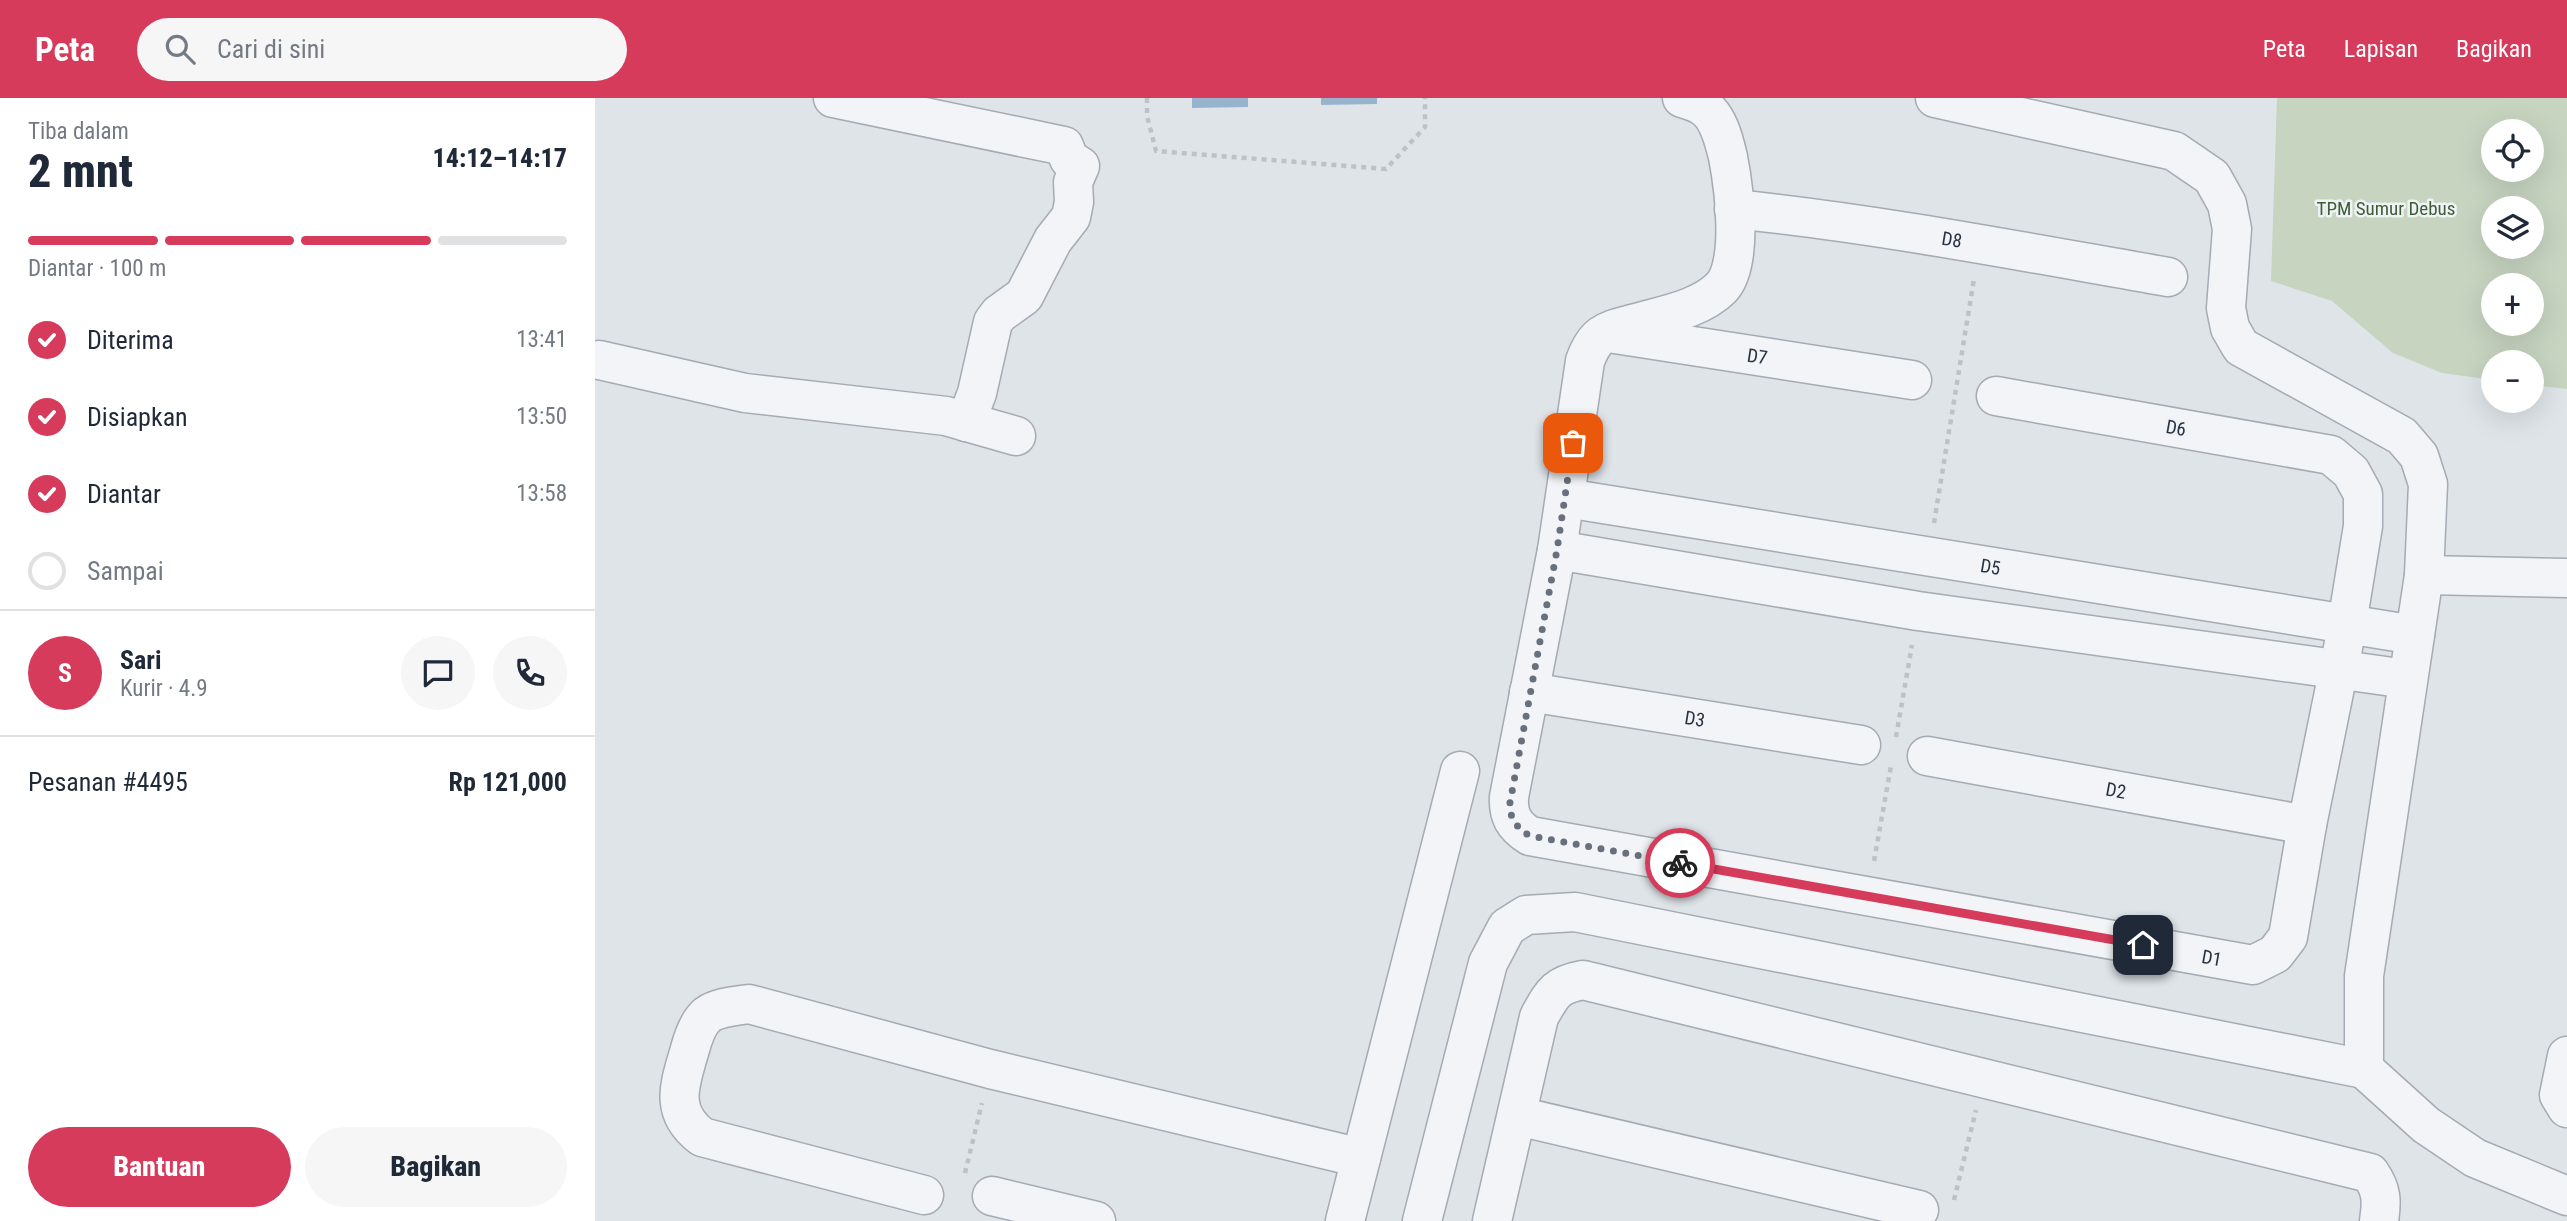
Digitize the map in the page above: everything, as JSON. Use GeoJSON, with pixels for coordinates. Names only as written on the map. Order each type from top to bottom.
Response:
{"type":"FeatureCollection","features":[{"type":"Feature","properties":{"kind":"street"},"geometry":{"type":"LineString","coordinates":[[833,98],[1064,146],[1069,159],[1080,166],[1073,181],[1071,217],[1053,240],[1024,296],[999,314],[993,323],[977,393],[967,422]]}},
{"type":"Feature","properties":{"kind":"street"},"geometry":{"type":"LineString","coordinates":[[1529,692],[1566,498],[1585,361],[1591,345],[1602,332],[1701,302],[1722,287],[1733,267],[1734,209],[1728,158],[1720,128],[1704,106],[1682,98]]}},
{"type":"Feature","properties":{"kind":"street"},"geometry":{"type":"LineString","coordinates":[[1935,98],[2174,151],[2212,177],[2227,204],[2232,229],[2226,308],[2230,328],[2241,347],[2402,436],[2419,456],[2428,484],[2424,575],[2364,976],[2364,1069]]}},
{"type":"Feature","properties":{"kind":"street","name":"D8"},"geometry":{"type":"LineString","coordinates":[[1734,209],[1794,215],[2168,277]]}},
{"type":"Feature","properties":{"kind":"street","name":"D7"},"geometry":{"type":"LineString","coordinates":[[1602,332],[1912,380]]}},
{"type":"Feature","properties":{"kind":"street"},"geometry":{"type":"LineString","coordinates":[[599,360],[745,393],[946,416],[1016,436]]}},
{"type":"Feature","properties":{"kind":"street","name":"D6"},"geometry":{"type":"LineString","coordinates":[[1996,396],[2331,455],[2351,471],[2363,494],[2363,526],[2347,623]]}},
{"type":"Feature","properties":{"kind":"street","name":"D5"},"geometry":{"type":"LineString","coordinates":[[1566,498],[2415,635]]}},
{"type":"Feature","properties":{"kind":"street"},"geometry":{"type":"LineString","coordinates":[[1557,550],[1918,611],[2407,679]]}},
{"type":"Feature","properties":{"kind":"street"},"geometry":{"type":"LineString","coordinates":[[2424,575],[2567,578]]}},
{"type":"Feature","properties":{"kind":"street"},"geometry":{"type":"LineString","coordinates":[[2307,825],[2347,623]]}},
{"type":"Feature","properties":{"kind":"street","name":"D3"},"geometry":{"type":"LineString","coordinates":[[1529,692],[1861,745]]}},
{"type":"Feature","properties":{"kind":"street","name":"D1"},"geometry":{"type":"LineString","coordinates":[[1529,692],[1509,808],[1512,820],[1519,830],[1530,836],[2253,965],[2275,954],[2288,937],[2307,825]]}},
{"type":"Feature","properties":{"kind":"street","name":"D2"},"geometry":{"type":"LineString","coordinates":[[1927,756],[2307,825]]}},
{"type":"Feature","properties":{"kind":"street"},"geometry":{"type":"LineString","coordinates":[[1345,1221],[1460,771]]}},
{"type":"Feature","properties":{"kind":"street"},"geometry":{"type":"LineString","coordinates":[[1422,1221],[1488,964],[1507,927],[1526,915],[1575,912],[2364,1069],[2426,1125],[2475,1158],[2567,1196]]}},
{"type":"Feature","properties":{"kind":"street"},"geometry":{"type":"LineString","coordinates":[[1492,1221],[1539,1017],[1553,992],[1569,982],[1583,980],[2370,1173],[2379,1185],[2382,1199],[2379,1221]]}},
{"type":"Feature","properties":{"kind":"street"},"geometry":{"type":"LineString","coordinates":[[924,1195],[702,1137],[689,1128],[678,1092],[695,1034],[706,1016],[724,1008],[749,1004],[990,1069],[1361,1158]]}},
{"type":"Feature","properties":{"kind":"street"},"geometry":{"type":"LineString","coordinates":[[2567,1056],[2559,1095],[2567,1108]]}},
{"type":"Feature","properties":{"kind":"street"},"geometry":{"type":"LineString","coordinates":[[1518,1116],[1935,1209]]}},
{"type":"Feature","properties":{"kind":"street"},"geometry":{"type":"LineString","coordinates":[[977,1190],[1096,1221]]}},
{"type":"Feature","properties":{"kind":"path"},"geometry":{"type":"LineString","coordinates":[[1147,98],[1147,116],[1156,151],[1386,169],[1425,127],[1425,98]]}},
{"type":"Feature","properties":{"kind":"path"},"geometry":{"type":"LineString","coordinates":[[977,1190],[990,1069]]}},
{"type":"Feature","properties":{"kind":"path"},"geometry":{"type":"LineString","coordinates":[[1935,1209],[1983,1079]]}},
{"type":"Feature","properties":{"kind":"green space","name":"TPM Sumur Debus"},"geometry":{"type":"Polygon","coordinates":[[[2277,98],[2567,98],[2567,389],[2544,386],[2544,350],[2481,350],[2481,378],[2442,373],[2393,353],[2332,301],[2271,281],[2277,98]]]}},
{"type":"Feature","properties":{"kind":"water"},"geometry":{"type":"Polygon","coordinates":[[[1192,98],[1248,98],[1248,107],[1192,108],[1192,98]]]}},
{"type":"Feature","properties":{"kind":"water"},"geometry":{"type":"Polygon","coordinates":[[[1321,98],[1377,98],[1377,104],[1321,105],[1321,98]]]}},
{"type":"Feature","properties":{"kind":"way so far"},"geometry":{"type":"LineString","coordinates":[[1573,443],[1557,550],[1509,797],[1512,820],[1519,830],[1530,836],[1680,863]]}},
{"type":"Feature","properties":{"kind":"route"},"geometry":{"type":"LineString","coordinates":[[1680,863],[2143,945]]}}]}
